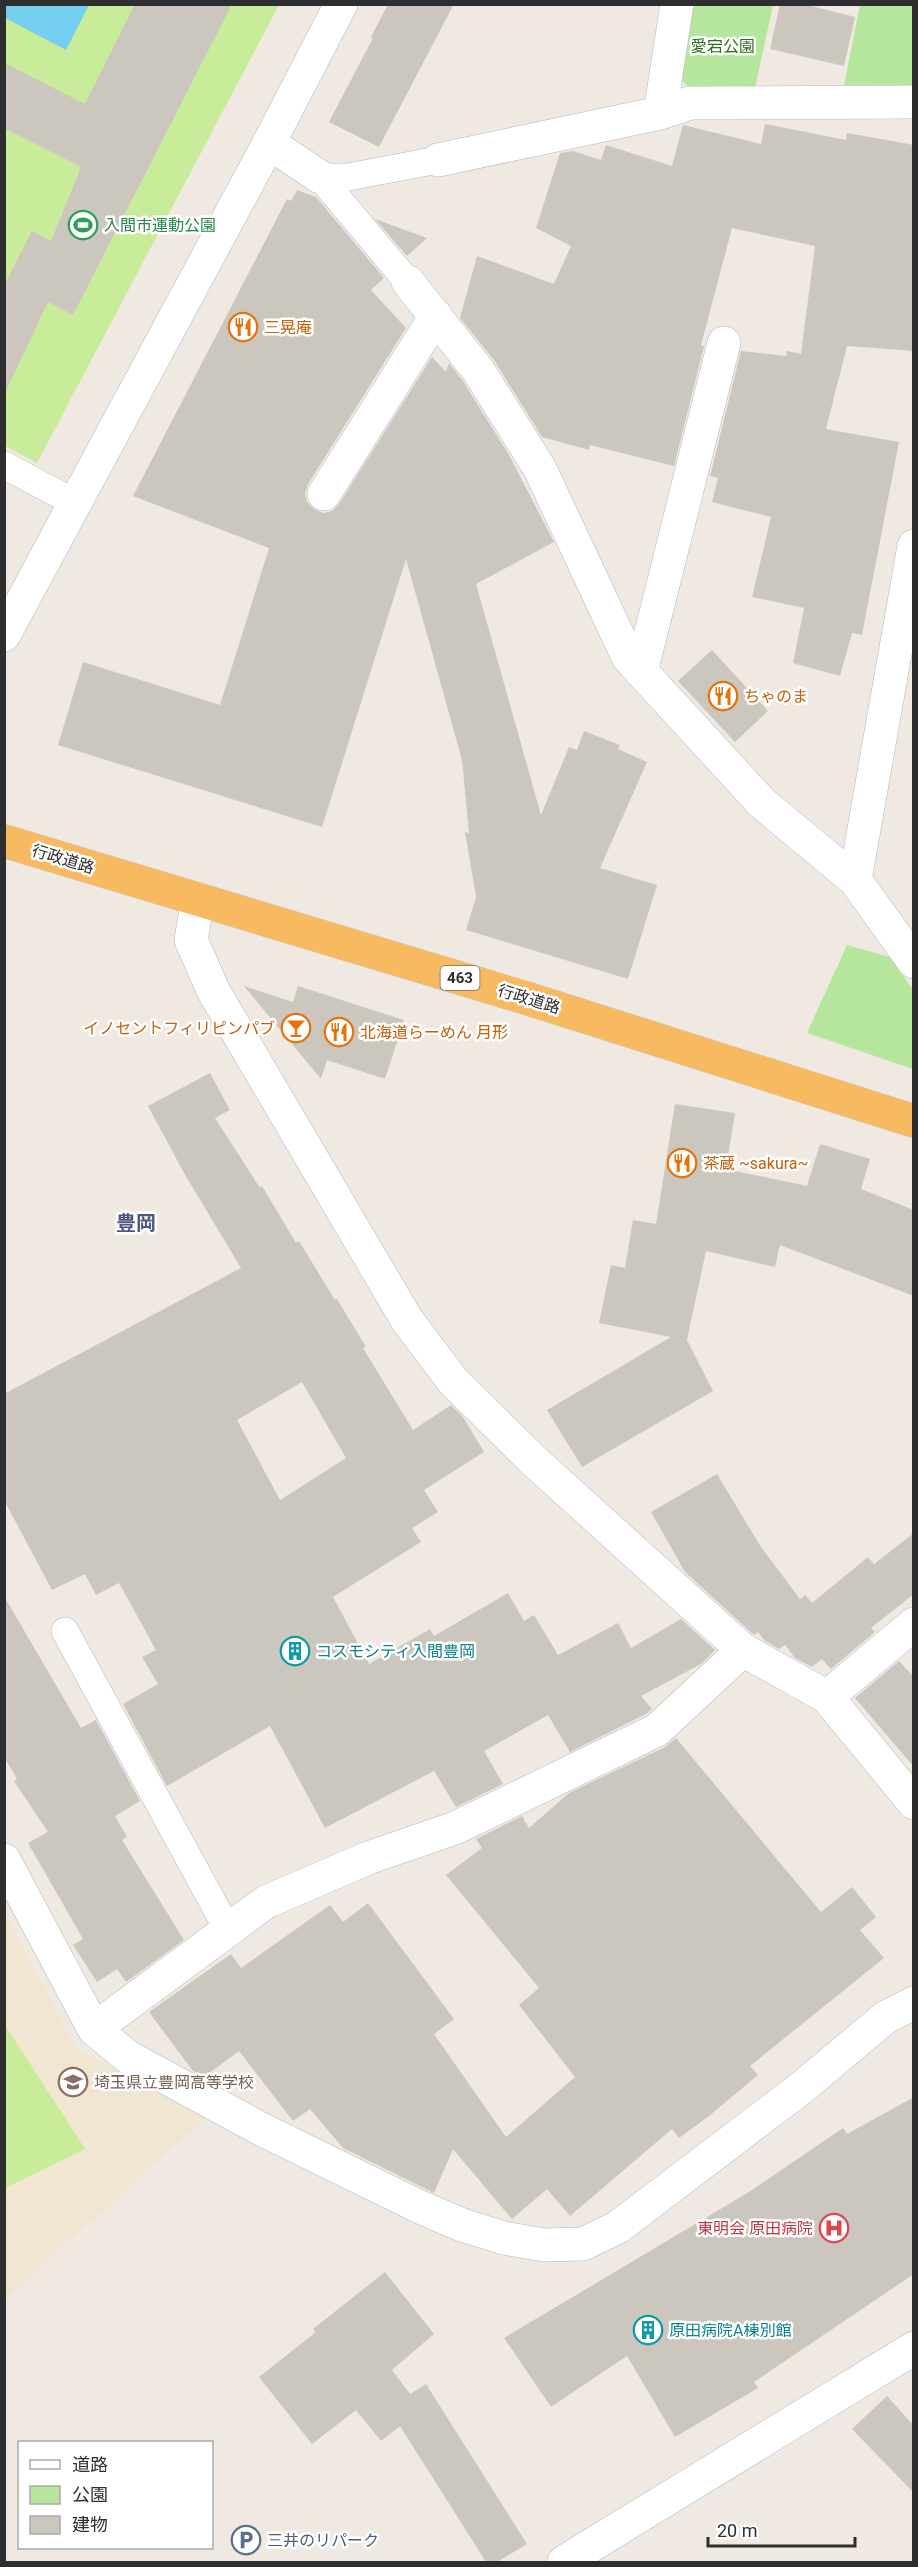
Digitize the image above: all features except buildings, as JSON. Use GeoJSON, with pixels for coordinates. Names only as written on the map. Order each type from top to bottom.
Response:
{"type":"FeatureCollection","features":[{"type":"Feature","properties":{"kind":"highway","name":"行政道路"},"geometry":{"type":"LineString","coordinates":[[4,841],[529,999],[914,1121]]}},
{"type":"Feature","properties":{"kind":"street"},"geometry":{"type":"LineString","coordinates":[[4,635],[269,143],[341,4]]}},
{"type":"Feature","properties":{"kind":"street"},"geometry":{"type":"LineString","coordinates":[[660,113],[677,4]]}},
{"type":"Feature","properties":{"kind":"street"},"geometry":{"type":"LineString","coordinates":[[438,160],[660,113],[690,103],[914,102]]}},
{"type":"Feature","properties":{"kind":"street"},"geometry":{"type":"LineString","coordinates":[[269,143],[320,177]]}},
{"type":"Feature","properties":{"kind":"street"},"geometry":{"type":"LineString","coordinates":[[408,282],[478,370],[540,469],[628,657],[762,803],[855,880],[914,962]]}},
{"type":"Feature","properties":{"kind":"street"},"geometry":{"type":"LineString","coordinates":[[324,494],[436,316]]}},
{"type":"Feature","properties":{"kind":"street"},"geometry":{"type":"LineString","coordinates":[[641,672],[724,343]]}},
{"type":"Feature","properties":{"kind":"street"},"geometry":{"type":"LineString","coordinates":[[855,880],[914,546]]}},
{"type":"Feature","properties":{"kind":"street"},"geometry":{"type":"LineString","coordinates":[[198,899],[191,940],[214,992],[407,1320],[453,1381],[534,1461],[743,1650],[827,1697],[914,1803]]}},
{"type":"Feature","properties":{"kind":"street"},"geometry":{"type":"LineString","coordinates":[[827,1697],[914,1624]]}},
{"type":"Feature","properties":{"kind":"street"},"geometry":{"type":"LineString","coordinates":[[94,2029],[266,1902],[368,1858],[455,1828],[657,1730],[743,1650]]}},
{"type":"Feature","properties":{"kind":"street"},"geometry":{"type":"LineString","coordinates":[[4,1860],[94,2029],[128,2057],[259,2128],[420,2207],[462,2225],[504,2238],[544,2245],[584,2244],[618,2227],[800,2090],[886,2017],[914,2003]]}},
{"type":"Feature","properties":{"kind":"street"},"geometry":{"type":"LineString","coordinates":[[564,2562],[914,2348]]}},
{"type":"Feature","properties":{"kind":"lane"},"geometry":{"type":"LineString","coordinates":[[320,177],[348,177],[438,160]]}},
{"type":"Feature","properties":{"kind":"lane"},"geometry":{"type":"LineString","coordinates":[[320,177],[408,282]]}},
{"type":"Feature","properties":{"kind":"lane"},"geometry":{"type":"LineString","coordinates":[[4,465],[75,503]]}},
{"type":"Feature","properties":{"kind":"lane"},"geometry":{"type":"LineString","coordinates":[[65,1631],[228,1930]]}},
{"type":"Feature","properties":{"kind":"shaded area","name":"埼玉県立豊岡高等学校"},"geometry":{"type":"Polygon","coordinates":[[[4,1912],[76,2048],[206,2117],[5,2299],[4,1912]]]}},
{"type":"Feature","properties":{"kind":"green space","name":"入間市運動公園"},"geometry":{"type":"Polygon","coordinates":[[[4,5],[279,5],[37,463],[5,446],[4,5]]]}},
{"type":"Feature","properties":{"kind":"green space","name":"愛宕公園"},"geometry":{"type":"Polygon","coordinates":[[[689,5],[773,5],[755,88],[690,89],[677,75],[689,5]]]}},
{"type":"Feature","properties":{"kind":"green space"},"geometry":{"type":"Polygon","coordinates":[[[860,5],[913,5],[913,86],[844,85],[860,5]]]}},
{"type":"Feature","properties":{"kind":"green space"},"geometry":{"type":"Polygon","coordinates":[[[847,945],[890,957],[913,990],[913,1069],[807,1033],[847,945]]]}},
{"type":"Feature","properties":{"kind":"green space"},"geometry":{"type":"Polygon","coordinates":[[[5,2025],[85,2149],[4,2188],[5,2025]]]}},
{"type":"Feature","properties":{"kind":"water"},"geometry":{"type":"Polygon","coordinates":[[[4,5],[89,5],[66,50],[5,18],[4,5]]]}},
{"type":"Feature","properties":{"kind":"place","name":"入間市運動公園"},"geometry":{"type":"Point","coordinates":[83,225]}},
{"type":"Feature","properties":{"kind":"place","name":"三晃庵"},"geometry":{"type":"Point","coordinates":[243,327]}},
{"type":"Feature","properties":{"kind":"place","name":"ちゃのま"},"geometry":{"type":"Point","coordinates":[723,696]}},
{"type":"Feature","properties":{"kind":"place","name":"イノセントフィリピンパブ"},"geometry":{"type":"Point","coordinates":[296,1028]}},
{"type":"Feature","properties":{"kind":"place","name":"北海道らーめん 月形"},"geometry":{"type":"Point","coordinates":[339,1032]}},
{"type":"Feature","properties":{"kind":"place","name":"茶蔵 ~sakura~"},"geometry":{"type":"Point","coordinates":[682,1163]}},
{"type":"Feature","properties":{"kind":"place","name":"コスモシティ入間豊岡"},"geometry":{"type":"Point","coordinates":[295,1651]}},
{"type":"Feature","properties":{"kind":"place","name":"埼玉県立豊岡高等学校"},"geometry":{"type":"Point","coordinates":[73,2082]}},
{"type":"Feature","properties":{"kind":"place","name":"東明会 原田病院"},"geometry":{"type":"Point","coordinates":[834,2228]}},
{"type":"Feature","properties":{"kind":"place","name":"原田病院A棟別館"},"geometry":{"type":"Point","coordinates":[648,2330]}},
{"type":"Feature","properties":{"kind":"place","name":"三井のリパーク"},"geometry":{"type":"Point","coordinates":[246,2540]}},
{"type":"Feature","properties":{"kind":"district","name":"豊岡"},"geometry":{"type":"Point","coordinates":[136,1223]}}]}
